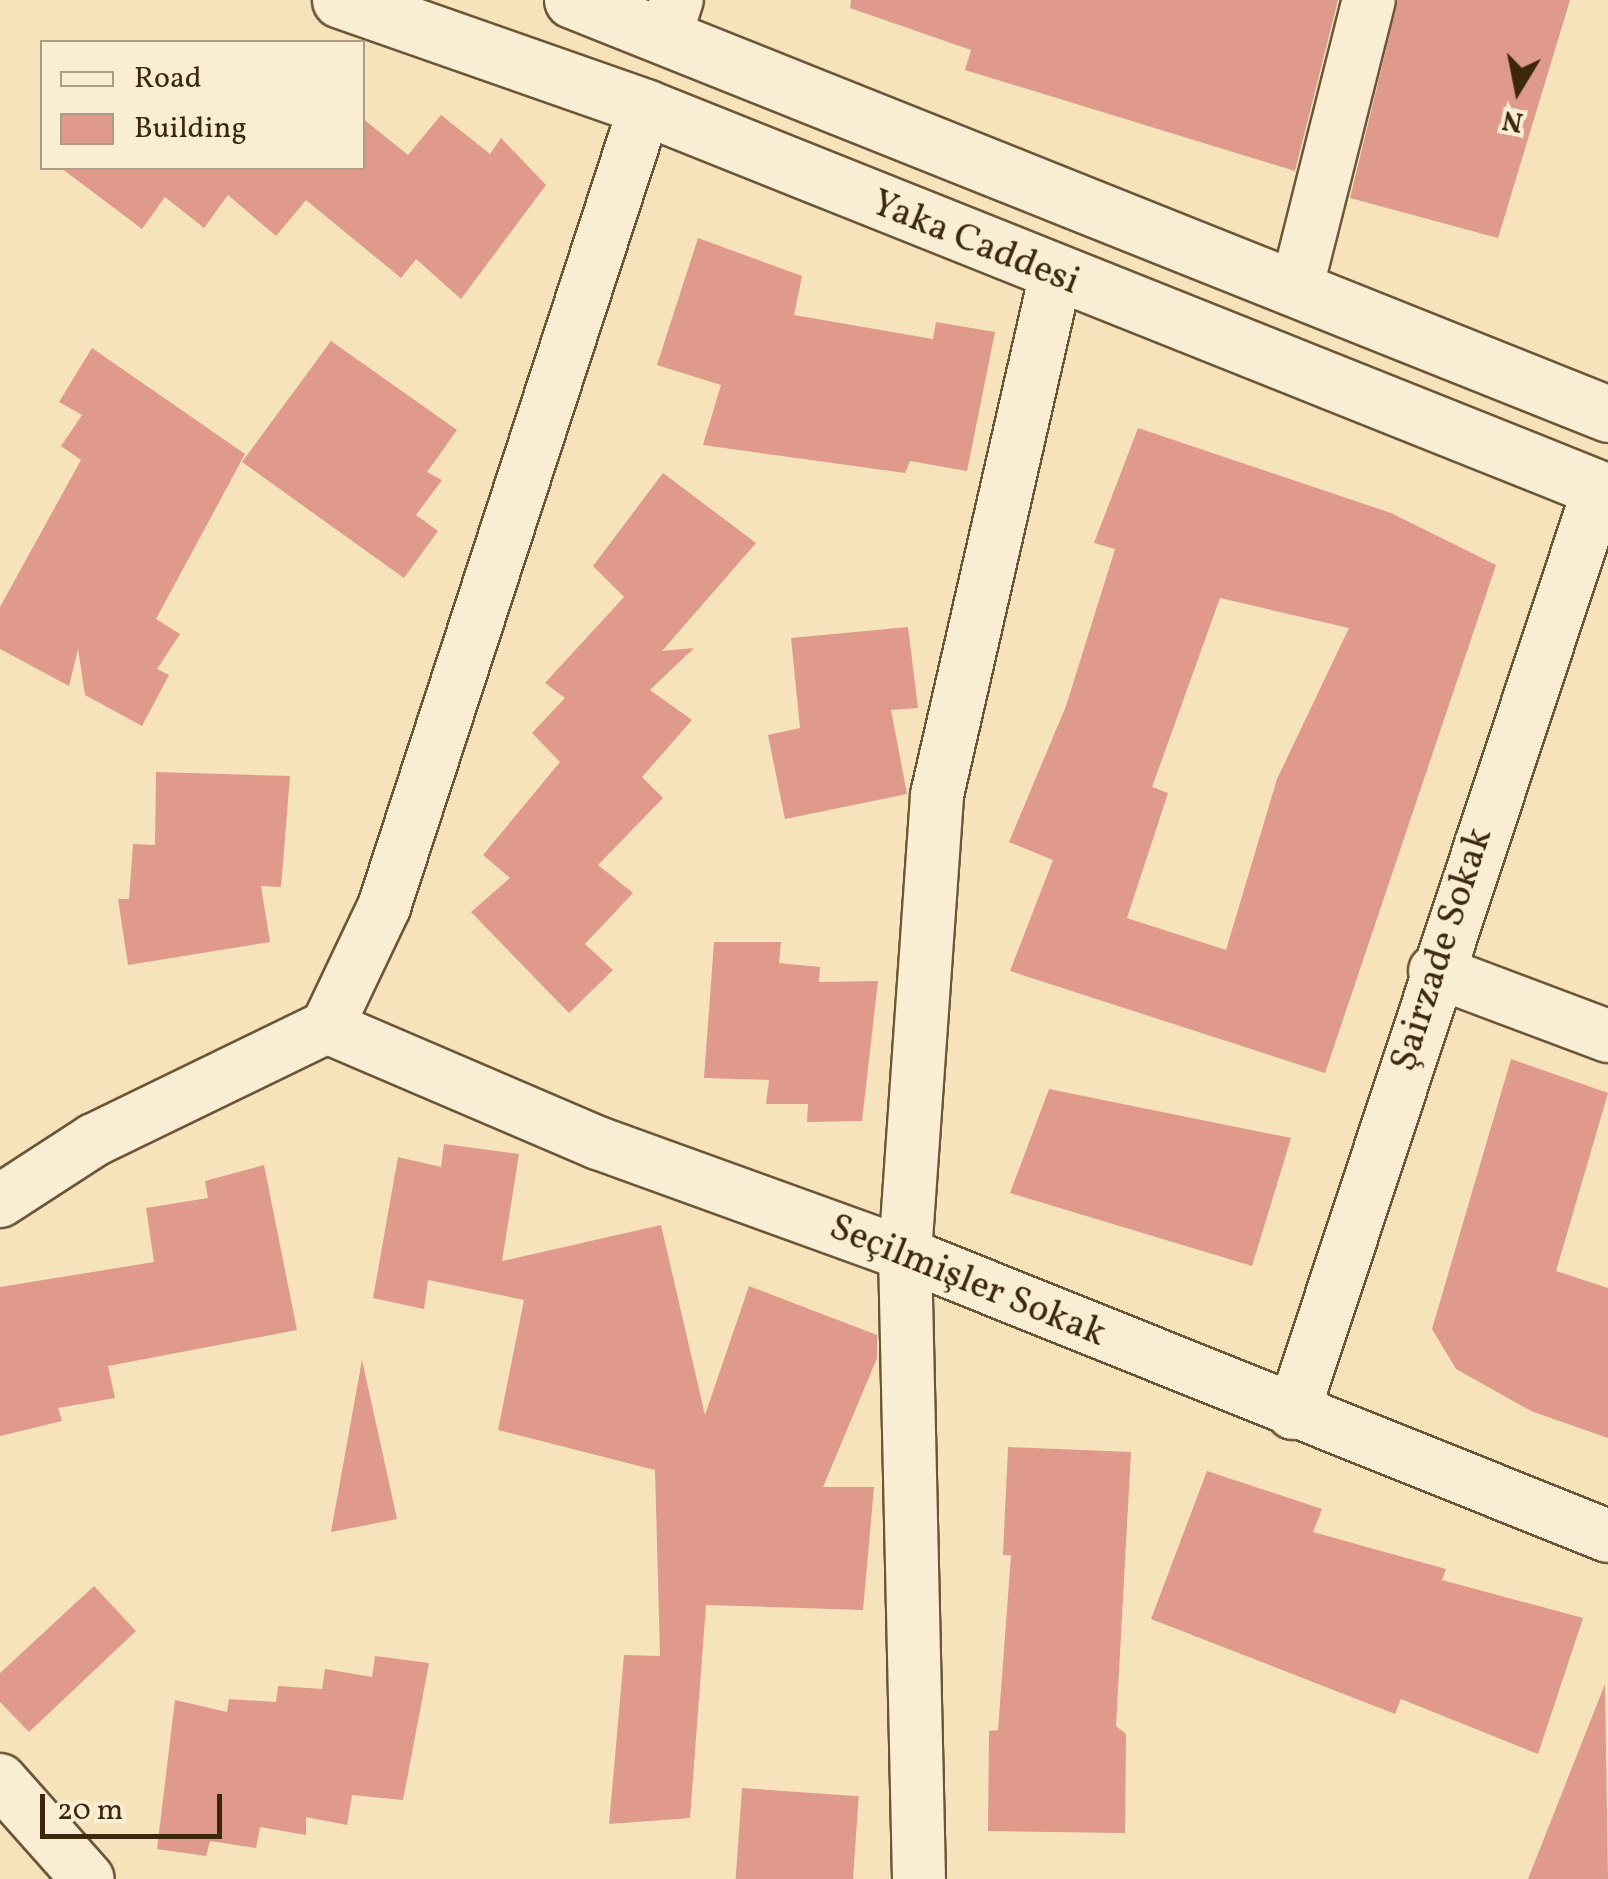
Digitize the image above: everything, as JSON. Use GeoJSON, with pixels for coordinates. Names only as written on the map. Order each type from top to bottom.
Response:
{"type":"FeatureCollection","features":[{"type":"Feature","properties":{"kind":"street","name":"Yaka Caddesi"},"geometry":{"type":"LineString","coordinates":[[340,0],[645,107],[1055,278],[1604,490]]}},
{"type":"Feature","properties":{"kind":"street","name":"Yaka Caddesi"},"geometry":{"type":"LineString","coordinates":[[572,0],[672,16],[1296,290],[1608,414]]}},
{"type":"Feature","properties":{"kind":"street"},"geometry":{"type":"LineString","coordinates":[[1296,290],[1369,0]]}},
{"type":"Feature","properties":{"kind":"street"},"geometry":{"type":"LineString","coordinates":[[0,1201],[94,1140],[327,1027],[384,907],[645,107]]}},
{"type":"Feature","properties":{"kind":"street"},"geometry":{"type":"LineString","coordinates":[[918,1879],[905,1254],[937,795],[1055,278]]}},
{"type":"Feature","properties":{"kind":"street","name":"Şairzade Sokak"},"geometry":{"type":"LineString","coordinates":[[1293,1413],[1435,972],[1604,490]]}},
{"type":"Feature","properties":{"kind":"street"},"geometry":{"type":"LineString","coordinates":[[1435,972],[1608,1036]]}},
{"type":"Feature","properties":{"kind":"street","name":"Seçilmişler Sokak"},"geometry":{"type":"LineString","coordinates":[[327,1027],[598,1143],[905,1254],[1293,1413],[1608,1536]]}},
{"type":"Feature","properties":{"kind":"street"},"geometry":{"type":"LineString","coordinates":[[0,1780],[88,1879]]}},
{"type":"Feature","properties":{"kind":"building"},"geometry":{"type":"Polygon","coordinates":[[[851,0],[1338,0],[1295,171],[965,70],[971,50],[850,8],[851,0]]]}},
{"type":"Feature","properties":{"kind":"building"},"geometry":{"type":"Polygon","coordinates":[[[1398,0],[1570,0],[1498,238],[1350,198],[1398,0]]]}},
{"type":"Feature","properties":{"kind":"building"},"geometry":{"type":"Polygon","coordinates":[[[441,115],[490,154],[501,138],[546,185],[461,299],[416,259],[401,278],[306,200],[276,236],[228,195],[204,228],[165,197],[142,229],[64,170],[365,170],[365,120],[408,155],[441,115]]]}},
{"type":"Feature","properties":{"kind":"building"},"geometry":{"type":"Polygon","coordinates":[[[698,238],[802,276],[794,315],[933,339],[936,322],[995,332],[967,471],[910,461],[905,473],[703,445],[721,385],[657,365],[698,238]]]}},
{"type":"Feature","properties":{"kind":"building"},"geometry":{"type":"Polygon","coordinates":[[[331,341],[457,430],[427,472],[442,480],[416,515],[438,531],[404,578],[242,462],[331,341]]]}},
{"type":"Feature","properties":{"kind":"building"},"geometry":{"type":"Polygon","coordinates":[[[92,348],[245,454],[156,619],[180,634],[157,669],[169,675],[142,726],[85,695],[78,649],[69,686],[0,649],[0,607],[81,460],[61,446],[82,415],[59,402],[92,348]]]}},
{"type":"Feature","properties":{"kind":"building"},"geometry":{"type":"Polygon","coordinates":[[[1138,428],[1391,513],[1496,565],[1325,1073],[1010,971],[1053,860],[1009,842],[1066,706],[1115,549],[1094,543],[1138,428]],[[1220,598],[1152,787],[1168,793],[1127,918],[1226,950],[1277,779],[1349,628],[1220,598]]]}},
{"type":"Feature","properties":{"kind":"building"},"geometry":{"type":"Polygon","coordinates":[[[663,473],[756,543],[662,651],[694,648],[650,690],[692,720],[642,777],[663,798],[598,865],[633,893],[585,944],[613,970],[569,1013],[471,912],[510,878],[483,855],[560,762],[532,733],[565,698],[545,683],[624,597],[593,566],[663,473]]]}},
{"type":"Feature","properties":{"kind":"building"},"geometry":{"type":"Polygon","coordinates":[[[908,627],[918,708],[891,710],[907,794],[785,819],[768,735],[800,728],[791,638],[908,627]]]}},
{"type":"Feature","properties":{"kind":"building"},"geometry":{"type":"Polygon","coordinates":[[[156,772],[290,776],[281,887],[261,886],[270,942],[128,965],[118,899],[129,899],[133,844],[155,845],[156,772]]]}},
{"type":"Feature","properties":{"kind":"building"},"geometry":{"type":"Polygon","coordinates":[[[714,942],[781,942],[779,963],[820,967],[819,982],[878,981],[862,1121],[807,1122],[808,1104],[766,1104],[769,1080],[704,1078],[714,942]]]}},
{"type":"Feature","properties":{"kind":"building"},"geometry":{"type":"Polygon","coordinates":[[[1511,1059],[1608,1093],[1556,1271],[1608,1288],[1608,1438],[1531,1411],[1456,1369],[1432,1329],[1511,1059]]]}},
{"type":"Feature","properties":{"kind":"building"},"geometry":{"type":"Polygon","coordinates":[[[1049,1089],[1291,1138],[1252,1266],[1010,1193],[1049,1089]]]}},
{"type":"Feature","properties":{"kind":"building"},"geometry":{"type":"Polygon","coordinates":[[[444,1144],[519,1154],[502,1261],[661,1225],[705,1415],[749,1286],[877,1335],[877,1358],[823,1487],[874,1487],[863,1610],[706,1605],[690,1818],[609,1824],[624,1655],[660,1656],[655,1470],[498,1430],[524,1300],[428,1280],[424,1309],[373,1298],[398,1157],[441,1167],[444,1144]]]}},
{"type":"Feature","properties":{"kind":"building"},"geometry":{"type":"Polygon","coordinates":[[[264,1165],[297,1330],[108,1366],[115,1398],[58,1408],[62,1421],[0,1436],[0,1287],[154,1262],[146,1208],[208,1198],[205,1181],[264,1165]]]}},
{"type":"Feature","properties":{"kind":"building"},"geometry":{"type":"Polygon","coordinates":[[[362,1360],[397,1519],[331,1532],[362,1360]]]}},
{"type":"Feature","properties":{"kind":"building"},"geometry":{"type":"Polygon","coordinates":[[[1008,1447],[1131,1452],[1116,1726],[1126,1734],[1125,1833],[988,1831],[989,1731],[998,1730],[1011,1555],[1003,1555],[1008,1447]]]}},
{"type":"Feature","properties":{"kind":"building"},"geometry":{"type":"Polygon","coordinates":[[[1207,1471],[1322,1509],[1313,1532],[1446,1569],[1442,1580],[1583,1618],[1538,1754],[1401,1699],[1395,1714],[1151,1619],[1207,1471]]]}},
{"type":"Feature","properties":{"kind":"building"},"geometry":{"type":"Polygon","coordinates":[[[94,1586],[136,1631],[29,1732],[0,1702],[0,1673],[94,1586]]]}},
{"type":"Feature","properties":{"kind":"building"},"geometry":{"type":"Polygon","coordinates":[[[375,1656],[429,1663],[403,1800],[352,1795],[347,1825],[306,1817],[306,1835],[260,1827],[256,1848],[210,1841],[206,1856],[157,1849],[175,1700],[227,1712],[229,1699],[276,1702],[278,1686],[322,1689],[325,1669],[372,1677],[375,1656]]]}},
{"type":"Feature","properties":{"kind":"building"},"geometry":{"type":"Polygon","coordinates":[[[1605,1684],[1608,1879],[1528,1879],[1605,1684]]]}},
{"type":"Feature","properties":{"kind":"building"},"geometry":{"type":"Polygon","coordinates":[[[742,1788],[859,1796],[853,1879],[736,1879],[742,1788]]]}}]}
